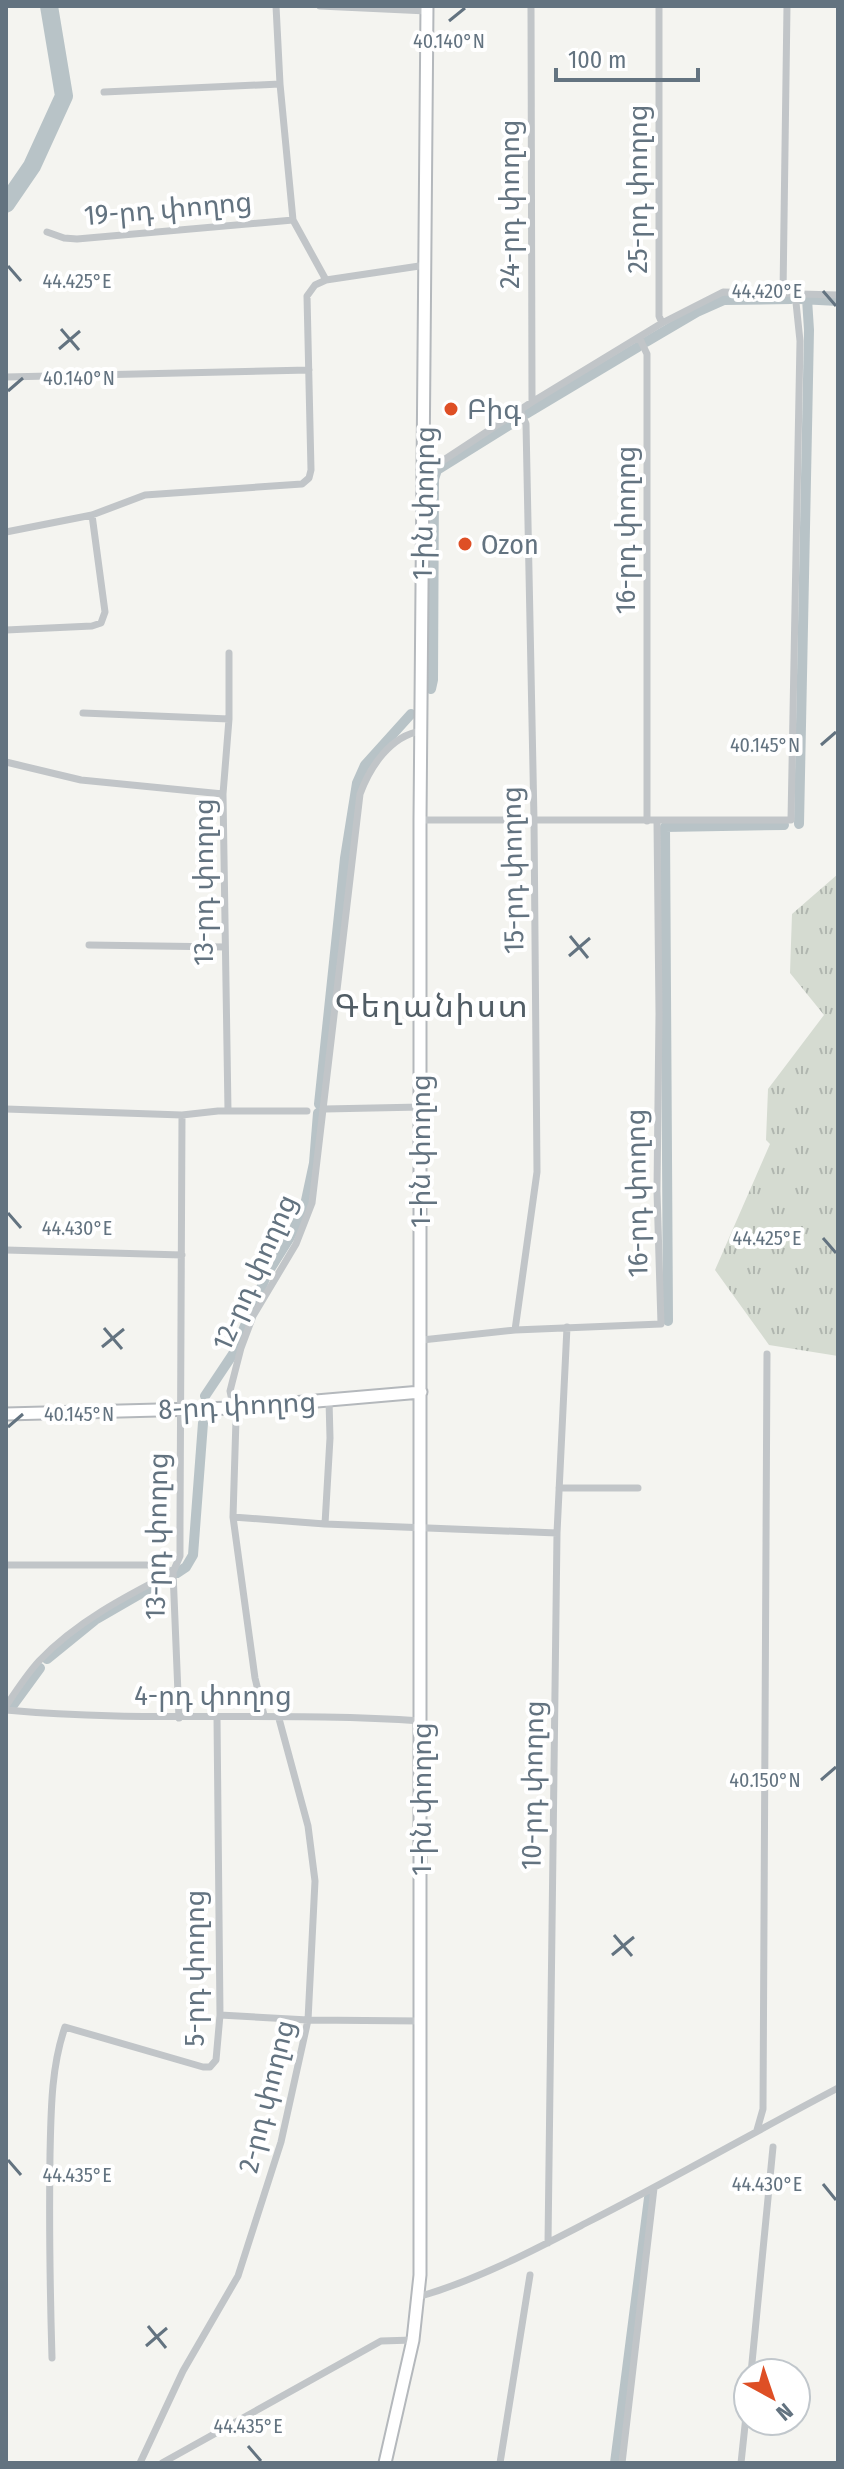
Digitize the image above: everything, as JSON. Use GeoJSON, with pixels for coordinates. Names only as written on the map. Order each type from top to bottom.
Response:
{"type":"FeatureCollection","features":[{"type":"Feature","properties":{"kind":"main road","name":"1-ին փողոց"},"geometry":{"type":"LineString","coordinates":[[385,2463],[413,2340],[418,2297],[422,1340],[420,820],[427,9]]}},
{"type":"Feature","properties":{"kind":"main road","name":"8-րդ փողոց"},"geometry":{"type":"LineString","coordinates":[[6,1414],[235,1408],[421,1392]]}},
{"type":"Feature","properties":{"kind":"street"},"geometry":{"type":"LineString","coordinates":[[276,6],[293,220],[326,280]]}},
{"type":"Feature","properties":{"kind":"street"},"geometry":{"type":"LineString","coordinates":[[320,6],[427,9]]}},
{"type":"Feature","properties":{"kind":"street","name":"24-րդ փողոց"},"geometry":{"type":"LineString","coordinates":[[531,6],[532,402]]}},
{"type":"Feature","properties":{"kind":"street","name":"25-րդ փողոց"},"geometry":{"type":"LineString","coordinates":[[659,6],[659,316],[662,323]]}},
{"type":"Feature","properties":{"kind":"street"},"geometry":{"type":"LineString","coordinates":[[783,293],[787,6]]}},
{"type":"Feature","properties":{"kind":"street"},"geometry":{"type":"LineString","coordinates":[[104,92],[280,84]]}},
{"type":"Feature","properties":{"kind":"street","name":"19-րդ փողոց"},"geometry":{"type":"LineString","coordinates":[[47,232],[77,239],[293,220]]}},
{"type":"Feature","properties":{"kind":"street"},"geometry":{"type":"LineString","coordinates":[[6,532],[92,515],[145,495],[302,484],[309,478],[311,470],[307,296],[315,285],[326,280],[426,265]]}},
{"type":"Feature","properties":{"kind":"street"},"geometry":{"type":"LineString","coordinates":[[424,473],[532,402],[662,323],[723,292],[838,295]]}},
{"type":"Feature","properties":{"kind":"street"},"geometry":{"type":"LineString","coordinates":[[420,820],[791,820],[800,341],[795,293]]}},
{"type":"Feature","properties":{"kind":"street","name":"16-րդ փողոց"},"geometry":{"type":"LineString","coordinates":[[639,337],[647,354],[647,821]]}},
{"type":"Feature","properties":{"kind":"street"},"geometry":{"type":"LineString","coordinates":[[6,377],[309,370]]}},
{"type":"Feature","properties":{"kind":"street","name":"15-րդ փողոց"},"geometry":{"type":"LineString","coordinates":[[515,1330],[537,1172],[526,424],[520,410]]}},
{"type":"Feature","properties":{"kind":"street"},"geometry":{"type":"LineString","coordinates":[[6,630],[101,623],[105,612],[92,515]]}},
{"type":"Feature","properties":{"kind":"street","name":"13-րդ փողոց"},"geometry":{"type":"LineString","coordinates":[[228,1111],[223,794],[229,719],[229,653]]}},
{"type":"Feature","properties":{"kind":"street"},"geometry":{"type":"LineString","coordinates":[[83,713],[229,719]]}},
{"type":"Feature","properties":{"kind":"street","name":"12-րդ փողոց"},"geometry":{"type":"LineString","coordinates":[[264,1715],[255,1678],[233,1517],[235,1408],[230,1391],[253,1316],[296,1244],[312,1203],[360,794],[367,776],[380,757],[395,742],[411,732],[421,731]]}},
{"type":"Feature","properties":{"kind":"street"},"geometry":{"type":"LineString","coordinates":[[6,762],[81,780],[223,794]]}},
{"type":"Feature","properties":{"kind":"street","name":"16-րդ փողոց"},"geometry":{"type":"LineString","coordinates":[[422,1340],[515,1330],[661,1324],[657,1220],[657,821]]}},
{"type":"Feature","properties":{"kind":"street"},"geometry":{"type":"LineString","coordinates":[[89,945],[225,947]]}},
{"type":"Feature","properties":{"kind":"street"},"geometry":{"type":"LineString","coordinates":[[325,1109],[421,1107]]}},
{"type":"Feature","properties":{"kind":"street"},"geometry":{"type":"LineString","coordinates":[[6,1109],[182,1115],[228,1111],[307,1111]]}},
{"type":"Feature","properties":{"kind":"street","name":"13-րդ փողոց"},"geometry":{"type":"LineString","coordinates":[[179,1718],[173,1572],[180,1556],[182,1115]]}},
{"type":"Feature","properties":{"kind":"street"},"geometry":{"type":"LineString","coordinates":[[6,1250],[182,1255]]}},
{"type":"Feature","properties":{"kind":"street","name":"10-րդ փողոց"},"geometry":{"type":"LineString","coordinates":[[548,2243],[557,1533],[567,1327]]}},
{"type":"Feature","properties":{"kind":"street"},"geometry":{"type":"LineString","coordinates":[[757,2130],[763,2109],[767,1354]]}},
{"type":"Feature","properties":{"kind":"street"},"geometry":{"type":"LineString","coordinates":[[325,1524],[329,1400]]}},
{"type":"Feature","properties":{"kind":"street"},"geometry":{"type":"LineString","coordinates":[[559,1488],[638,1488]]}},
{"type":"Feature","properties":{"kind":"street"},"geometry":{"type":"LineString","coordinates":[[233,1517],[325,1524],[557,1533]]}},
{"type":"Feature","properties":{"kind":"street"},"geometry":{"type":"LineString","coordinates":[[6,1565],[157,1565],[173,1572]]}},
{"type":"Feature","properties":{"kind":"street"},"geometry":{"type":"LineString","coordinates":[[6,1708],[39,1661],[64,1639],[101,1611],[173,1572]]}},
{"type":"Feature","properties":{"kind":"street","name":"4-րդ փողոց"},"geometry":{"type":"LineString","coordinates":[[6,1708],[78,1717],[278,1715],[421,1721]]}},
{"type":"Feature","properties":{"kind":"street","name":"2-րդ փողոց"},"geometry":{"type":"LineString","coordinates":[[140,2463],[183,2371],[238,2276],[281,2142],[308,2020],[315,1881],[308,1826],[278,1715]]}},
{"type":"Feature","properties":{"kind":"street","name":"5-րդ փողոց"},"geometry":{"type":"LineString","coordinates":[[52,2358],[48,2239],[51,2123],[57,2049],[65,2027],[210,2067],[216,2060],[220,2015],[217,1717]]}},
{"type":"Feature","properties":{"kind":"street"},"geometry":{"type":"LineString","coordinates":[[220,2015],[421,2021]]}},
{"type":"Feature","properties":{"kind":"street"},"geometry":{"type":"LineString","coordinates":[[418,2297],[464,2281],[548,2243],[838,2088]]}},
{"type":"Feature","properties":{"kind":"street"},"geometry":{"type":"LineString","coordinates":[[753,2357],[773,2147]]}},
{"type":"Feature","properties":{"kind":"street"},"geometry":{"type":"LineString","coordinates":[[622,2463],[654,2188]]}},
{"type":"Feature","properties":{"kind":"street"},"geometry":{"type":"LineString","coordinates":[[500,2463],[530,2275]]}},
{"type":"Feature","properties":{"kind":"street"},"geometry":{"type":"LineString","coordinates":[[162,2463],[381,2341],[413,2340]]}},
{"type":"Feature","properties":{"kind":"street"},"geometry":{"type":"LineString","coordinates":[[741,2463],[744,2437]]}},
{"type":"Feature","properties":{"kind":"green space"},"geometry":{"type":"Polygon","coordinates":[[[838,874],[838,1356],[769,1345],[715,1270],[770,1144],[766,1140],[768,1089],[824,1015],[790,973],[792,914],[838,874]]]}},
{"type":"Feature","properties":{"kind":"waterway"},"geometry":{"type":"LineString","coordinates":[[6,204],[32,166],[64,96],[49,6]]}},
{"type":"Feature","properties":{"kind":"waterway"},"geometry":{"type":"LineString","coordinates":[[646,342],[724,300],[791,299]]}},
{"type":"Feature","properties":{"kind":"waterway"},"geometry":{"type":"LineString","coordinates":[[800,299],[838,301]]}},
{"type":"Feature","properties":{"kind":"waterway"},"geometry":{"type":"LineString","coordinates":[[799,824],[809,330],[807,299]]}},
{"type":"Feature","properties":{"kind":"waterway"},"geometry":{"type":"LineString","coordinates":[[526,414],[638,347]]}},
{"type":"Feature","properties":{"kind":"waterway"},"geometry":{"type":"LineString","coordinates":[[431,689],[434,479],[437,470],[519,419]]}},
{"type":"Feature","properties":{"kind":"waterway"},"geometry":{"type":"LineString","coordinates":[[319,1104],[345,858],[357,783],[365,765],[411,714]]}},
{"type":"Feature","properties":{"kind":"waterway"},"geometry":{"type":"LineString","coordinates":[[668,1321],[665,827],[784,825]]}},
{"type":"Feature","properties":{"kind":"waterway"},"geometry":{"type":"LineString","coordinates":[[205,1396],[233,1354],[267,1274],[305,1205],[314,1163],[318,1113]]}},
{"type":"Feature","properties":{"kind":"waterway"},"geometry":{"type":"LineString","coordinates":[[177,1573],[186,1567],[193,1555],[203,1423]]}},
{"type":"Feature","properties":{"kind":"waterway"},"geometry":{"type":"LineString","coordinates":[[47,1659],[95,1620],[166,1579]]}},
{"type":"Feature","properties":{"kind":"waterway"},"geometry":{"type":"LineString","coordinates":[[13,1705],[40,1668]]}},
{"type":"Feature","properties":{"kind":"waterway"},"geometry":{"type":"LineString","coordinates":[[615,2463],[649,2198]]}},
{"type":"Feature","properties":{"kind":"place","name":"Բիգ"},"geometry":{"type":"Point","coordinates":[451,409]}},
{"type":"Feature","properties":{"kind":"place","name":"Ozon"},"geometry":{"type":"Point","coordinates":[465,544]}},
{"type":"Feature","properties":{"kind":"district","name":"Գեղանիստ"},"geometry":{"type":"Point","coordinates":[432,1006]}}]}
